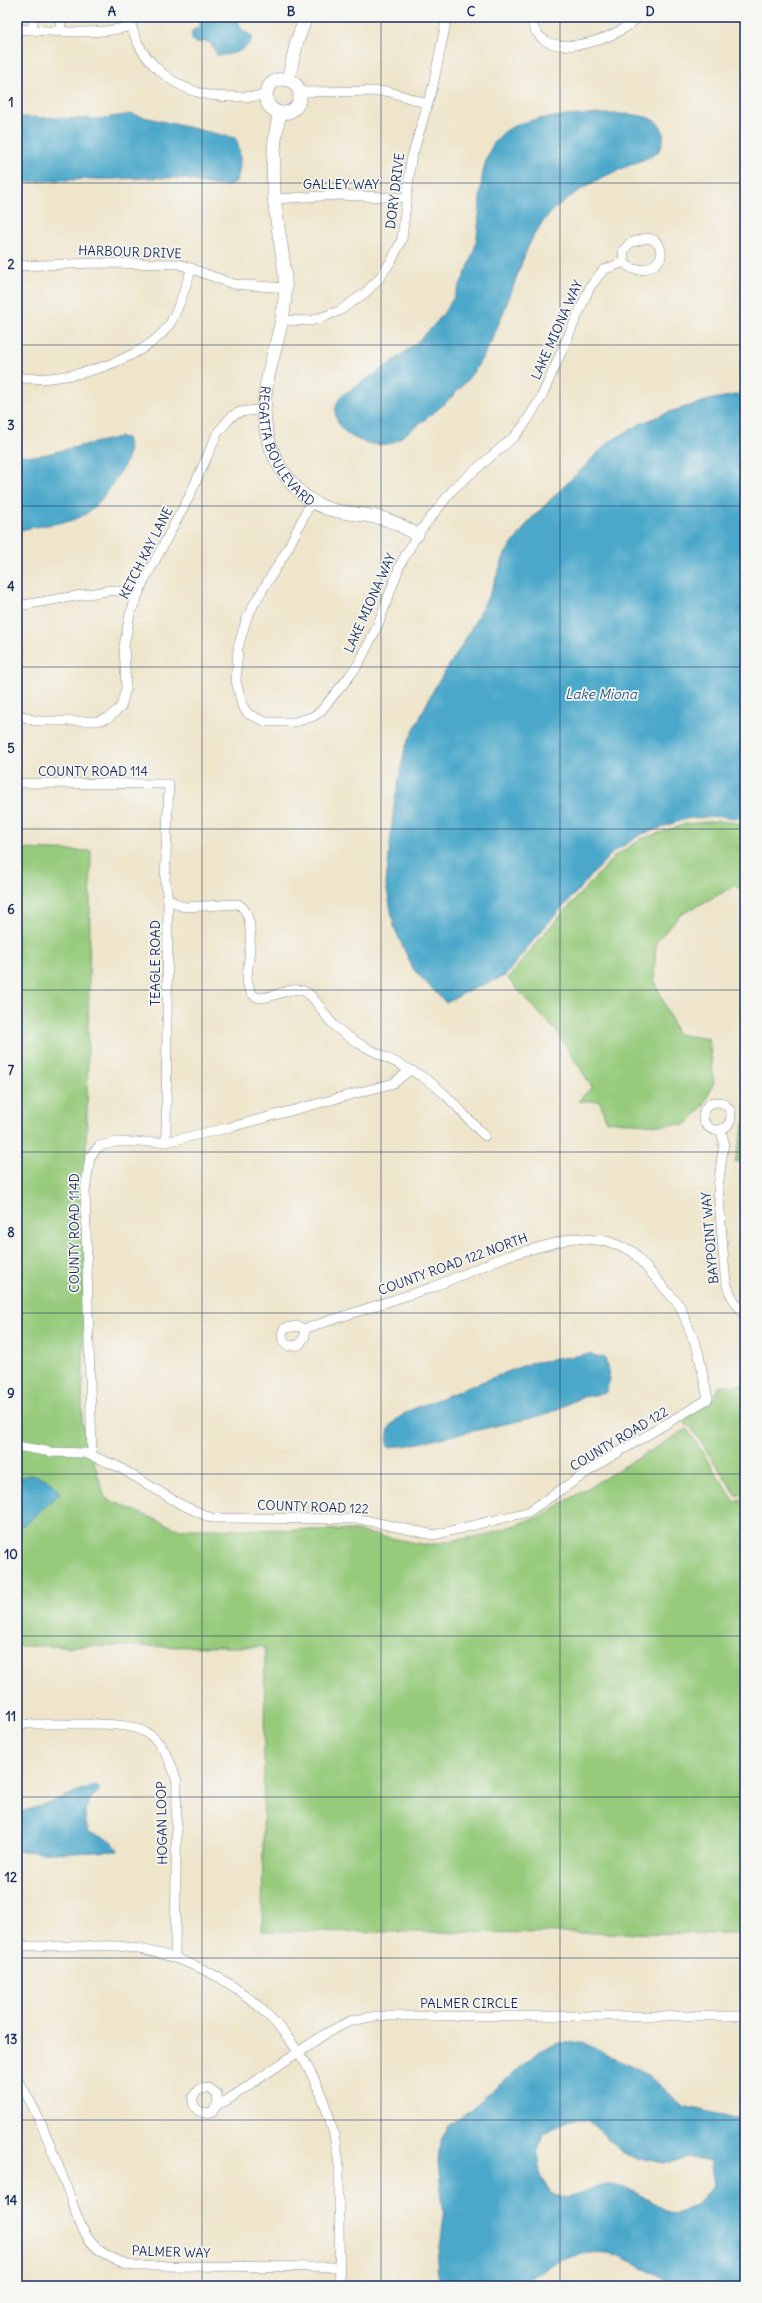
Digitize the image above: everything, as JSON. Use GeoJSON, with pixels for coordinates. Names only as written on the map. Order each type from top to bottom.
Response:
{"type":"FeatureCollection","features":[{"type":"Feature","properties":{"kind":"street"},"geometry":{"type":"LineString","coordinates":[[33,17],[33,30]]}},
{"type":"Feature","properties":{"kind":"street"},"geometry":{"type":"LineString","coordinates":[[60,17],[61,30]]}},
{"type":"Feature","properties":{"kind":"street"},"geometry":{"type":"LineString","coordinates":[[288,80],[297,40],[306,17]]}},
{"type":"Feature","properties":{"kind":"street","name":"DORY DRIVE"},"geometry":{"type":"LineString","coordinates":[[281,320],[298,322],[325,317],[352,303],[378,280],[392,260],[402,239],[406,198],[415,142],[428,104],[447,17]]}},
{"type":"Feature","properties":{"kind":"street"},"geometry":{"type":"LineString","coordinates":[[530,17],[537,32],[543,40],[560,46],[586,43],[602,38],[629,25],[637,17]]}},
{"type":"Feature","properties":{"kind":"street"},"geometry":{"type":"LineString","coordinates":[[17,29],[106,30],[131,22],[137,42],[149,61],[164,76],[180,86],[205,94],[226,96],[266,96]]}},
{"type":"Feature","properties":{"kind":"street"},"geometry":{"type":"LineString","coordinates":[[288,80],[295,84],[300,92],[298,103],[295,108],[286,113],[280,113],[272,108],[266,96],[273,82],[288,80]]}},
{"type":"Feature","properties":{"kind":"street"},"geometry":{"type":"LineString","coordinates":[[300,92],[387,91],[428,104]]}},
{"type":"Feature","properties":{"kind":"street","name":"REGATTA BOULEVARD"},"geometry":{"type":"LineString","coordinates":[[280,113],[274,142],[278,226],[286,268],[286,288],[264,409],[268,441],[277,461],[295,487],[312,500],[328,510],[343,514],[383,518],[401,525],[417,535]]}},
{"type":"Feature","properties":{"kind":"street","name":"GALLEY WAY"},"geometry":{"type":"LineString","coordinates":[[276,199],[338,195],[406,198]]}},
{"type":"Feature","properties":{"kind":"street"},"geometry":{"type":"LineString","coordinates":[[646,238],[657,241],[660,246],[661,257],[654,265],[638,270],[627,267],[624,262],[623,251],[630,243],[646,238]]}},
{"type":"Feature","properties":{"kind":"street","name":"LAKE MIONA WAY"},"geometry":{"type":"LineString","coordinates":[[312,500],[287,550],[254,604],[241,633],[236,665],[238,693],[242,705],[248,714],[266,722],[303,721],[320,712],[335,695],[359,663],[369,643],[400,565],[417,535],[454,488],[515,436],[524,425],[541,398],[590,287],[603,270],[624,262]]}},
{"type":"Feature","properties":{"kind":"street","name":"HARBOUR DRIVE"},"geometry":{"type":"LineString","coordinates":[[17,266],[52,263],[166,263],[192,268],[232,284],[286,288]]}},
{"type":"Feature","properties":{"kind":"street"},"geometry":{"type":"LineString","coordinates":[[17,377],[37,379],[74,374],[118,360],[142,349],[155,340],[169,324],[192,268]]}},
{"type":"Feature","properties":{"kind":"street","name":"KETCH KAY LANE"},"geometry":{"type":"LineString","coordinates":[[17,714],[35,721],[98,721],[115,714],[121,707],[125,698],[126,631],[135,599],[189,497],[218,432],[232,416],[240,412],[264,409]]}},
{"type":"Feature","properties":{"kind":"street"},"geometry":{"type":"LineString","coordinates":[[17,606],[112,590],[127,593],[135,599]]}},
{"type":"Feature","properties":{"kind":"street","name":"COUNTY ROAD 114"},"geometry":{"type":"LineString","coordinates":[[17,783],[169,784]]}},
{"type":"Feature","properties":{"kind":"street","name":"TEAGLE ROAD"},"geometry":{"type":"LineString","coordinates":[[166,1142],[168,899],[165,880],[169,784]]}},
{"type":"Feature","properties":{"kind":"street"},"geometry":{"type":"LineString","coordinates":[[168,899],[181,906],[188,907],[238,904],[246,910],[250,920],[247,979],[248,988],[252,994],[263,998],[288,990],[301,989],[309,994],[325,1016],[342,1032],[430,1082],[485,1136]]}},
{"type":"Feature","properties":{"kind":"street","name":"COUNTY ROAD 114D"},"geometry":{"type":"LineString","coordinates":[[92,1456],[85,1192],[87,1167],[92,1152],[100,1146],[116,1142],[166,1142],[227,1128],[394,1083],[410,1070]]}},
{"type":"Feature","properties":{"kind":"street","name":"BAYPOINT WAY"},"geometry":{"type":"LineString","coordinates":[[721,1130],[724,1142],[718,1187],[726,1286],[733,1300],[745,1315]]}},
{"type":"Feature","properties":{"kind":"street","name":"COUNTY ROAD 122 NORTH"},"geometry":{"type":"LineString","coordinates":[[304,1329],[433,1288],[507,1256],[573,1238],[607,1241],[632,1250],[680,1306],[698,1351],[708,1400]]}},
{"type":"Feature","properties":{"kind":"street","name":"COUNTY ROAD 122"},"geometry":{"type":"LineString","coordinates":[[17,1446],[51,1452],[84,1453],[117,1466],[180,1504],[211,1518],[360,1519],[434,1535],[528,1512],[602,1462],[708,1400]]}},
{"type":"Feature","properties":{"kind":"street","name":"HOGAN LOOP"},"geometry":{"type":"LineString","coordinates":[[17,1724],[122,1724],[143,1731],[158,1743],[171,1761],[177,1782],[175,1958]]}},
{"type":"Feature","properties":{"kind":"street"},"geometry":{"type":"LineString","coordinates":[[17,1946],[125,1946],[175,1958],[226,1980],[265,2010],[299,2052],[316,2079],[326,2104],[338,2157],[340,2286]]}},
{"type":"Feature","properties":{"kind":"street","name":"PALMER CIRCLE"},"geometry":{"type":"LineString","coordinates":[[218,2104],[226,2101],[325,2034],[350,2021],[376,2016],[745,2016]]}},
{"type":"Feature","properties":{"kind":"street","name":"PALMER WAY"},"geometry":{"type":"LineString","coordinates":[[17,2079],[39,2115],[88,2238],[103,2253],[118,2262],[134,2266],[340,2267]]}},
{"type":"Feature","properties":{"kind":"green space"},"geometry":{"type":"Polygon","coordinates":[[[718,821],[745,824],[745,891],[735,886],[680,915],[656,942],[654,979],[677,1034],[709,1039],[714,1082],[703,1106],[687,1124],[659,1125],[606,1121],[600,1101],[578,1101],[592,1087],[557,1032],[508,979],[542,936],[614,857],[641,839],[686,824],[718,821]]]}},
{"type":"Feature","properties":{"kind":"green space"},"geometry":{"type":"Polygon","coordinates":[[[17,849],[91,851],[82,1423],[105,1498],[178,1529],[350,1530],[427,1545],[486,1535],[539,1517],[687,1429],[735,1502],[745,1498],[745,1934],[262,1931],[265,1647],[17,1646],[17,849]]]}},
{"type":"Feature","properties":{"kind":"green space"},"geometry":{"type":"Polygon","coordinates":[[[745,1121],[745,1164],[735,1161],[745,1121]]]}},
{"type":"Feature","properties":{"kind":"green space"},"geometry":{"type":"Polygon","coordinates":[[[720,1385],[745,1385],[745,1493],[737,1496],[690,1426],[686,1425],[682,1419],[711,1402],[720,1385]]]}},
{"type":"Feature","properties":{"kind":"water"},"geometry":{"type":"Polygon","coordinates":[[[203,17],[237,17],[241,29],[252,36],[251,40],[239,51],[227,55],[217,55],[211,43],[205,41],[197,43],[192,40],[192,31],[198,27],[203,17]]]}},
{"type":"Feature","properties":{"kind":"water"},"geometry":{"type":"Polygon","coordinates":[[[131,114],[235,138],[240,154],[240,168],[236,180],[229,186],[207,184],[179,178],[66,180],[17,183],[17,117],[98,119],[131,114]]]}},
{"type":"Feature","properties":{"kind":"water"},"geometry":{"type":"Polygon","coordinates":[[[604,114],[636,115],[647,117],[656,121],[661,128],[663,137],[660,150],[652,156],[609,174],[582,189],[569,197],[546,218],[533,238],[523,259],[500,321],[484,355],[466,382],[457,392],[426,419],[393,443],[382,445],[370,444],[349,434],[341,427],[336,418],[336,408],[341,396],[408,350],[437,322],[459,287],[475,248],[483,174],[487,157],[494,143],[506,131],[532,120],[552,117],[604,114]]]}},
{"type":"Feature","properties":{"kind":"water","name":"Lake Miona"},"geometry":{"type":"Polygon","coordinates":[[[745,393],[745,819],[718,816],[685,819],[640,835],[612,853],[539,933],[505,976],[468,991],[446,1003],[413,969],[394,927],[386,884],[394,805],[405,748],[434,689],[464,642],[491,591],[505,554],[530,520],[609,442],[638,425],[669,412],[713,399],[745,393]]]}},
{"type":"Feature","properties":{"kind":"water"},"geometry":{"type":"Polygon","coordinates":[[[120,437],[127,438],[129,449],[127,459],[104,495],[94,507],[84,515],[74,520],[17,531],[17,455],[37,456],[120,437]]]}},
{"type":"Feature","properties":{"kind":"water"},"geometry":{"type":"Polygon","coordinates":[[[589,1354],[605,1358],[610,1380],[605,1393],[582,1397],[545,1415],[410,1445],[388,1447],[388,1434],[391,1426],[397,1419],[408,1411],[530,1363],[589,1354]]]}},
{"type":"Feature","properties":{"kind":"water"},"geometry":{"type":"Polygon","coordinates":[[[30,1475],[44,1478],[54,1485],[60,1493],[25,1525],[17,1526],[17,1479],[30,1475]]]}},
{"type":"Feature","properties":{"kind":"water"},"geometry":{"type":"Polygon","coordinates":[[[94,1785],[100,1789],[88,1804],[86,1809],[85,1818],[89,1832],[112,1841],[118,1851],[71,1853],[17,1851],[17,1813],[40,1806],[94,1785]]]}},
{"type":"Feature","properties":{"kind":"water"},"geometry":{"type":"Polygon","coordinates":[[[583,2042],[650,2076],[683,2106],[745,2120],[745,2286],[672,2286],[657,2275],[619,2256],[606,2253],[593,2253],[579,2255],[553,2264],[520,2286],[440,2286],[437,2268],[444,2216],[438,2163],[440,2142],[448,2128],[540,2051],[559,2043],[583,2042]],[[569,2120],[543,2134],[537,2153],[540,2173],[550,2194],[559,2196],[582,2193],[602,2185],[617,2185],[634,2192],[675,2215],[697,2204],[714,2184],[710,2161],[687,2156],[664,2163],[627,2155],[587,2120],[569,2120]]]}}]}
